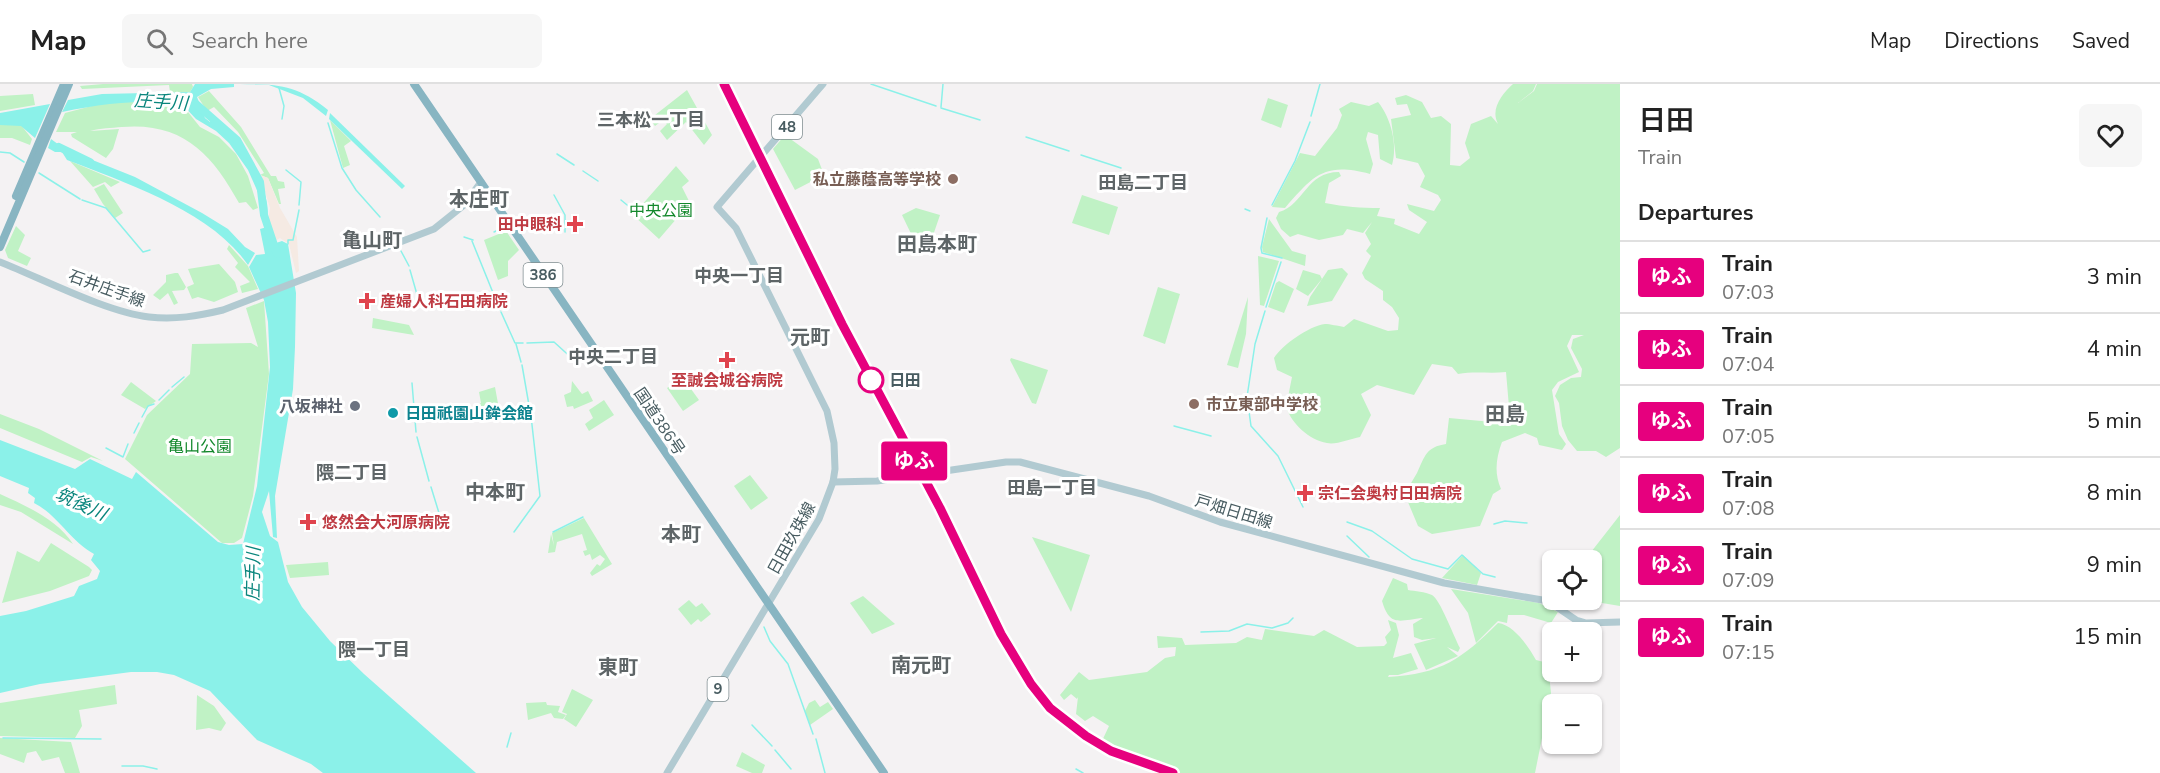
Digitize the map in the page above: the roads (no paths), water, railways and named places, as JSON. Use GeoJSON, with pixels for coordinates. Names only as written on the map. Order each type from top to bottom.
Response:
{"type":"FeatureCollection","features":[{"type":"Feature","properties":{"kind":"highway","name":"国道386号"},"geometry":{"type":"LineString","coordinates":[[414,84],[884,773]]}},
{"type":"Feature","properties":{"kind":"highway"},"geometry":{"type":"LineString","coordinates":[[0,247],[66,85]]}},
{"type":"Feature","properties":{"kind":"highway"},"geometry":{"type":"LineString","coordinates":[[0,235],[40,147]]}},
{"type":"Feature","properties":{"kind":"main road","name":"日田玖珠線"},"geometry":{"type":"LineString","coordinates":[[769,604],[811,536],[833,482],[834,443],[827,411],[736,228],[717,207],[823,84]]}},
{"type":"Feature","properties":{"kind":"main road","name":"石井庄手線"},"geometry":{"type":"LineString","coordinates":[[0,262],[139,316],[181,318],[223,310],[311,277],[318,271],[432,226],[446,217],[481,182]]}},
{"type":"Feature","properties":{"kind":"main road","name":"戸畑日田線"},"geometry":{"type":"LineString","coordinates":[[833,482],[877,481],[1006,462],[1052,469],[1149,496],[1220,522],[1444,583],[1548,601],[1576,620],[1586,623],[1620,622]]}},
{"type":"Feature","properties":{"kind":"main road","name":"9"},"geometry":{"type":"LineString","coordinates":[[667,773],[769,604]]}},
{"type":"Feature","properties":{"kind":"water"},"geometry":{"type":"Polygon","coordinates":[[[195,84],[234,84],[234,87],[211,89],[197,97],[205,118],[210,122],[212,115],[250,164],[264,192],[267,219],[262,213],[264,206],[248,170],[229,143],[216,131],[196,119],[180,102],[121,103],[62,112],[68,100],[102,94],[190,92],[195,84]]]}},
{"type":"Feature","properties":{"kind":"water"},"geometry":{"type":"Polygon","coordinates":[[[270,85],[306,95],[328,110],[326,116],[303,98],[270,85]]]}},
{"type":"Feature","properties":{"kind":"water"},"geometry":{"type":"Polygon","coordinates":[[[50,104],[35,138],[21,126],[0,125],[0,113],[50,104]]]}},
{"type":"Feature","properties":{"kind":"water"},"geometry":{"type":"Polygon","coordinates":[[[330,113],[405,186],[402,189],[329,119],[330,113]]]}},
{"type":"Feature","properties":{"kind":"water"},"geometry":{"type":"Polygon","coordinates":[[[51,139],[78,159],[90,159],[135,177],[228,229],[245,247],[255,253],[248,265],[232,246],[190,214],[140,189],[67,160],[62,152],[55,152],[48,148],[51,139]]]}},
{"type":"Feature","properties":{"kind":"water","name":"筑後川"},"geometry":{"type":"Polygon","coordinates":[[[267,227],[273,244],[282,241],[288,244],[296,293],[293,389],[275,496],[277,538],[273,537],[269,491],[262,512],[270,536],[278,542],[288,582],[302,607],[330,641],[476,773],[323,773],[311,764],[257,740],[210,691],[174,675],[157,672],[131,672],[40,684],[0,693],[0,616],[26,611],[74,596],[79,586],[97,579],[100,571],[91,560],[94,554],[78,542],[43,508],[34,503],[35,498],[28,493],[29,488],[0,476],[0,440],[75,469],[90,459],[132,479],[136,472],[218,542],[229,545],[243,544],[257,486],[270,367],[268,322],[264,300],[249,267],[256,255],[265,254],[260,229],[267,227]]]}},
{"type":"Feature","properties":{"kind":"waterway"},"geometry":{"type":"LineString","coordinates":[[871,84],[936,106]]}},
{"type":"Feature","properties":{"kind":"waterway"},"geometry":{"type":"LineString","coordinates":[[941,107],[943,84]]}},
{"type":"Feature","properties":{"kind":"waterway"},"geometry":{"type":"LineString","coordinates":[[1311,116],[1320,84]]}},
{"type":"Feature","properties":{"kind":"waterway"},"geometry":{"type":"LineString","coordinates":[[279,88],[284,106],[282,119]]}},
{"type":"Feature","properties":{"kind":"waterway","name":"庄手川"},"geometry":{"type":"LineString","coordinates":[[196,104],[237,140],[260,182],[264,215],[277,254]]}},
{"type":"Feature","properties":{"kind":"waterway"},"geometry":{"type":"LineString","coordinates":[[941,108],[980,120]]}},
{"type":"Feature","properties":{"kind":"waterway"},"geometry":{"type":"LineString","coordinates":[[1272,205],[1295,161],[1310,122]]}},
{"type":"Feature","properties":{"kind":"waterway"},"geometry":{"type":"LineString","coordinates":[[328,123],[342,168],[356,190],[380,217]]}},
{"type":"Feature","properties":{"kind":"waterway"},"geometry":{"type":"LineString","coordinates":[[1026,137],[1069,151]]}},
{"type":"Feature","properties":{"kind":"waterway","name":"庄手川"},"geometry":{"type":"LineString","coordinates":[[59,147],[90,162]]}},
{"type":"Feature","properties":{"kind":"waterway"},"geometry":{"type":"LineString","coordinates":[[0,152],[10,153],[24,162]]}},
{"type":"Feature","properties":{"kind":"waterway"},"geometry":{"type":"LineString","coordinates":[[557,154],[574,165]]}},
{"type":"Feature","properties":{"kind":"waterway"},"geometry":{"type":"LineString","coordinates":[[1081,155],[1121,168]]}},
{"type":"Feature","properties":{"kind":"waterway"},"geometry":{"type":"LineString","coordinates":[[286,170],[301,182],[299,205]]}},
{"type":"Feature","properties":{"kind":"waterway"},"geometry":{"type":"LineString","coordinates":[[583,171],[598,181]]}},
{"type":"Feature","properties":{"kind":"waterway"},"geometry":{"type":"LineString","coordinates":[[39,173],[80,199]]}},
{"type":"Feature","properties":{"kind":"waterway"},"geometry":{"type":"LineString","coordinates":[[554,195],[565,215],[565,232]]}},
{"type":"Feature","properties":{"kind":"waterway"},"geometry":{"type":"LineString","coordinates":[[82,200],[106,208],[143,252],[150,250]]}},
{"type":"Feature","properties":{"kind":"waterway"},"geometry":{"type":"LineString","coordinates":[[621,200],[632,209]]}},
{"type":"Feature","properties":{"kind":"waterway"},"geometry":{"type":"LineString","coordinates":[[1245,209],[1250,211]]}},
{"type":"Feature","properties":{"kind":"waterway"},"geometry":{"type":"LineString","coordinates":[[288,244],[288,240],[293,240],[299,210]]}},
{"type":"Feature","properties":{"kind":"waterway"},"geometry":{"type":"LineString","coordinates":[[1267,218],[1262,253],[1282,258]]}},
{"type":"Feature","properties":{"kind":"waterway"},"geometry":{"type":"LineString","coordinates":[[494,232],[502,228]]}},
{"type":"Feature","properties":{"kind":"waterway"},"geometry":{"type":"LineString","coordinates":[[464,237],[473,240]]}},
{"type":"Feature","properties":{"kind":"waterway"},"geometry":{"type":"LineString","coordinates":[[472,241],[500,310]]}},
{"type":"Feature","properties":{"kind":"waterway"},"geometry":{"type":"LineString","coordinates":[[401,251],[409,266]]}},
{"type":"Feature","properties":{"kind":"waterway"},"geometry":{"type":"LineString","coordinates":[[1266,307],[1281,262]]}},
{"type":"Feature","properties":{"kind":"waterway"},"geometry":{"type":"LineString","coordinates":[[410,270],[420,305]]}},
{"type":"Feature","properties":{"kind":"waterway"},"geometry":{"type":"LineString","coordinates":[[1265,311],[1255,344],[1247,397],[1251,426],[1278,456],[1303,507]]}},
{"type":"Feature","properties":{"kind":"waterway"},"geometry":{"type":"LineString","coordinates":[[501,312],[515,343],[523,343]]}},
{"type":"Feature","properties":{"kind":"waterway"},"geometry":{"type":"LineString","coordinates":[[527,343],[554,342],[575,361]]}},
{"type":"Feature","properties":{"kind":"waterway"},"geometry":{"type":"LineString","coordinates":[[516,344],[521,362]]}},
{"type":"Feature","properties":{"kind":"waterway"},"geometry":{"type":"LineString","coordinates":[[522,365],[530,411]]}},
{"type":"Feature","properties":{"kind":"waterway"},"geometry":{"type":"LineString","coordinates":[[172,387],[184,377]]}},
{"type":"Feature","properties":{"kind":"waterway"},"geometry":{"type":"LineString","coordinates":[[412,383],[416,432]]}},
{"type":"Feature","properties":{"kind":"waterway"},"geometry":{"type":"LineString","coordinates":[[159,400],[169,390]]}},
{"type":"Feature","properties":{"kind":"waterway"},"geometry":{"type":"LineString","coordinates":[[142,417],[148,406],[154,404]]}},
{"type":"Feature","properties":{"kind":"waterway"},"geometry":{"type":"LineString","coordinates":[[514,532],[540,496],[531,416]]}},
{"type":"Feature","properties":{"kind":"waterway"},"geometry":{"type":"LineString","coordinates":[[134,433],[139,423]]}},
{"type":"Feature","properties":{"kind":"waterway"},"geometry":{"type":"LineString","coordinates":[[1174,426],[1211,436]]}},
{"type":"Feature","properties":{"kind":"waterway"},"geometry":{"type":"LineString","coordinates":[[417,437],[429,481]]}},
{"type":"Feature","properties":{"kind":"waterway"},"geometry":{"type":"LineString","coordinates":[[106,448],[123,457],[128,444]]}},
{"type":"Feature","properties":{"kind":"waterway"},"geometry":{"type":"LineString","coordinates":[[431,487],[443,526]]}},
{"type":"Feature","properties":{"kind":"waterway"},"geometry":{"type":"LineString","coordinates":[[553,532],[583,517]]}},
{"type":"Feature","properties":{"kind":"waterway"},"geometry":{"type":"LineString","coordinates":[[1494,524],[1505,521],[1527,523]]}},
{"type":"Feature","properties":{"kind":"waterway"},"geometry":{"type":"LineString","coordinates":[[1347,522],[1372,531],[1412,559],[1448,569],[1462,555],[1483,574],[1495,577]]}},
{"type":"Feature","properties":{"kind":"waterway"},"geometry":{"type":"LineString","coordinates":[[1347,536],[1369,557]]}},
{"type":"Feature","properties":{"kind":"waterway"},"geometry":{"type":"LineString","coordinates":[[1201,632],[1229,631],[1247,624],[1272,628],[1288,623],[1293,618]]}},
{"type":"Feature","properties":{"kind":"waterway"},"geometry":{"type":"LineString","coordinates":[[764,627],[770,641],[788,664],[813,734]]}},
{"type":"Feature","properties":{"kind":"waterway"},"geometry":{"type":"LineString","coordinates":[[752,725],[772,746]]}},
{"type":"Feature","properties":{"kind":"waterway"},"geometry":{"type":"LineString","coordinates":[[507,747],[511,733]]}},
{"type":"Feature","properties":{"kind":"waterway"},"geometry":{"type":"LineString","coordinates":[[3,738],[101,739]]}},
{"type":"Feature","properties":{"kind":"waterway"},"geometry":{"type":"LineString","coordinates":[[816,739],[825,773]]}},
{"type":"Feature","properties":{"kind":"waterway"},"geometry":{"type":"LineString","coordinates":[[775,750],[791,769]]}},
{"type":"Feature","properties":{"kind":"waterway"},"geometry":{"type":"LineString","coordinates":[[122,766],[157,769]]}},
{"type":"Feature","properties":{"kind":"waterway"},"geometry":{"type":"LineString","coordinates":[[1076,769],[1083,773]]}},
{"type":"Feature","properties":{"kind":"railway"},"geometry":{"type":"LineString","coordinates":[[724,84],[810,262],[940,508],[1001,634],[1041,700],[1086,736],[1111,751],[1173,773]]}},
{"type":"Feature","properties":{"kind":"train","name":"ゆふ"},"geometry":{"type":"LineString","coordinates":[[724,84],[757,147],[810,262],[940,508],[1001,634],[1031,684],[1050,708],[1086,736],[1111,751],[1173,773]]}},
{"type":"Feature","properties":{"kind":"place","name":"私立藤蔭高等学校"},"geometry":{"type":"Point","coordinates":[953,179]}},
{"type":"Feature","properties":{"kind":"place","name":"田中眼科"},"geometry":{"type":"Point","coordinates":[575,224]}},
{"type":"Feature","properties":{"kind":"place","name":"産婦人科石田病院"},"geometry":{"type":"Point","coordinates":[367,301]}},
{"type":"Feature","properties":{"kind":"place","name":"至誠会城谷病院"},"geometry":{"type":"Point","coordinates":[727,360]}},
{"type":"Feature","properties":{"kind":"place","name":"日田"},"geometry":{"type":"Point","coordinates":[871,380]}},
{"type":"Feature","properties":{"kind":"place","name":"市立東部中学校"},"geometry":{"type":"Point","coordinates":[1194,404]}},
{"type":"Feature","properties":{"kind":"place","name":"八坂神社"},"geometry":{"type":"Point","coordinates":[355,406]}},
{"type":"Feature","properties":{"kind":"place","name":"日田祇園山鉾会館"},"geometry":{"type":"Point","coordinates":[393,413]}},
{"type":"Feature","properties":{"kind":"place","name":"宗仁会奥村日田病院"},"geometry":{"type":"Point","coordinates":[1305,493]}},
{"type":"Feature","properties":{"kind":"place","name":"悠然会大河原病院"},"geometry":{"type":"Point","coordinates":[308,522]}},
{"type":"Feature","properties":{"kind":"district","name":"三本松一丁目"},"geometry":{"type":"Point","coordinates":[651,120]}},
{"type":"Feature","properties":{"kind":"district","name":"田島二丁目"},"geometry":{"type":"Point","coordinates":[1143,183]}},
{"type":"Feature","properties":{"kind":"district","name":"本庄町"},"geometry":{"type":"Point","coordinates":[479,199]}},
{"type":"Feature","properties":{"kind":"district","name":"亀山町"},"geometry":{"type":"Point","coordinates":[372,240]}},
{"type":"Feature","properties":{"kind":"district","name":"田島本町"},"geometry":{"type":"Point","coordinates":[937,244]}},
{"type":"Feature","properties":{"kind":"district","name":"中央一丁目"},"geometry":{"type":"Point","coordinates":[739,276]}},
{"type":"Feature","properties":{"kind":"district","name":"元町"},"geometry":{"type":"Point","coordinates":[810,337]}},
{"type":"Feature","properties":{"kind":"district","name":"中央二丁目"},"geometry":{"type":"Point","coordinates":[613,357]}},
{"type":"Feature","properties":{"kind":"district","name":"田島"},"geometry":{"type":"Point","coordinates":[1505,414]}},
{"type":"Feature","properties":{"kind":"district","name":"隈二丁目"},"geometry":{"type":"Point","coordinates":[352,473]}},
{"type":"Feature","properties":{"kind":"district","name":"田島一丁目"},"geometry":{"type":"Point","coordinates":[1052,488]}},
{"type":"Feature","properties":{"kind":"district","name":"中本町"},"geometry":{"type":"Point","coordinates":[495,492]}},
{"type":"Feature","properties":{"kind":"district","name":"本町"},"geometry":{"type":"Point","coordinates":[681,534]}},
{"type":"Feature","properties":{"kind":"district","name":"隈一丁目"},"geometry":{"type":"Point","coordinates":[374,650]}},
{"type":"Feature","properties":{"kind":"district","name":"南元町"},"geometry":{"type":"Point","coordinates":[921,665]}},
{"type":"Feature","properties":{"kind":"district","name":"東町"},"geometry":{"type":"Point","coordinates":[618,667]}},
{"type":"Feature","properties":{"kind":"park label","name":"中央公園"},"geometry":{"type":"Point","coordinates":[661,210]}},
{"type":"Feature","properties":{"kind":"park label","name":"亀山公園"},"geometry":{"type":"Point","coordinates":[200,446]}}]}
